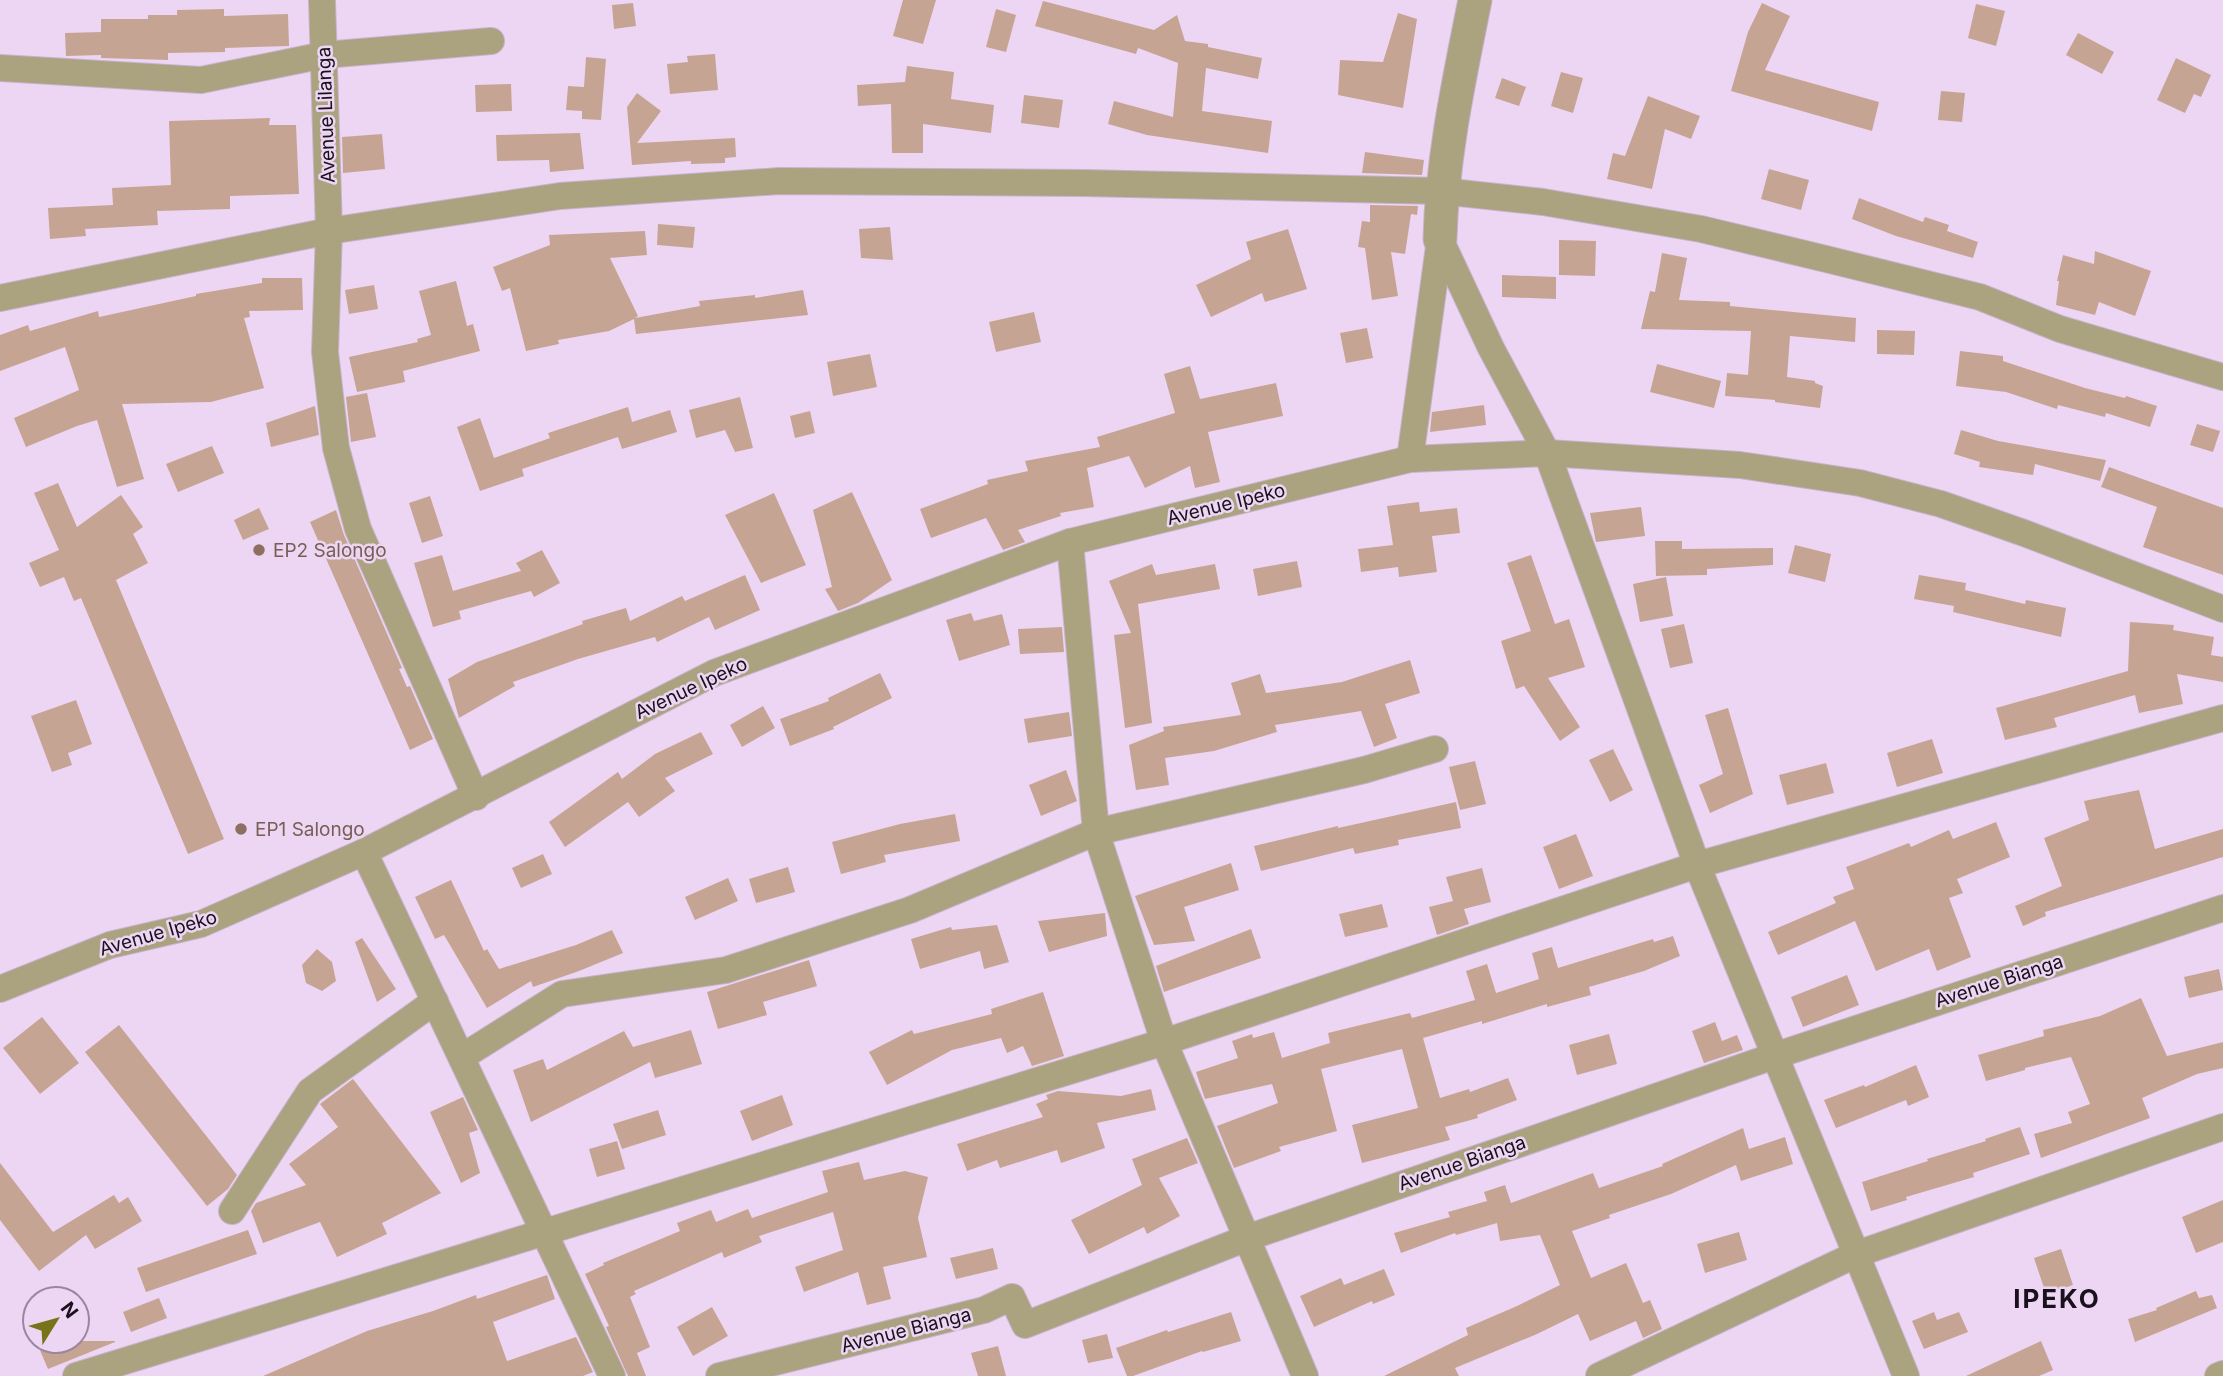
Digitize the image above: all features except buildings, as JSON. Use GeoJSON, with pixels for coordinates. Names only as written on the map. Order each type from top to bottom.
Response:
{"type":"FeatureCollection","features":[{"type":"Feature","properties":{"kind":"street","name":"Avenue Lilanga"},"geometry":{"type":"LineString","coordinates":[[322,0],[329,231],[325,352],[336,448],[358,529],[476,797]]}},
{"type":"Feature","properties":{"kind":"street"},"geometry":{"type":"LineString","coordinates":[[1410,459],[1440,239],[1441,191],[1451,120],[1475,0]]}},
{"type":"Feature","properties":{"kind":"street"},"geometry":{"type":"LineString","coordinates":[[0,68],[201,80],[324,55],[491,41]]}},
{"type":"Feature","properties":{"kind":"street"},"geometry":{"type":"LineString","coordinates":[[0,298],[329,231],[559,196],[779,181],[1084,183],[1441,191],[1543,202],[1701,229],[1980,297],[2060,329],[2223,377]]}},
{"type":"Feature","properties":{"kind":"street"},"geometry":{"type":"LineString","coordinates":[[1440,239],[1491,348],[1547,453],[1698,865],[1906,1376]]}},
{"type":"Feature","properties":{"kind":"street","name":"Avenue Ipeko"},"geometry":{"type":"LineString","coordinates":[[0,989],[110,945],[201,924],[364,852],[714,673],[1070,542],[1410,459],[1547,453],[1740,465],[1860,483],[1941,505],[2024,533],[2223,609]]}},
{"type":"Feature","properties":{"kind":"street"},"geometry":{"type":"LineString","coordinates":[[1070,542],[1096,832],[1164,1042],[1305,1376]]}},
{"type":"Feature","properties":{"kind":"street"},"geometry":{"type":"LineString","coordinates":[[76,1376],[1164,1042],[1698,865],[2223,718]]}},
{"type":"Feature","properties":{"kind":"street"},"geometry":{"type":"LineString","coordinates":[[461,1057],[562,994],[726,970],[910,910],[1096,832],[1364,770],[1435,748]]}},
{"type":"Feature","properties":{"kind":"street"},"geometry":{"type":"LineString","coordinates":[[364,852],[612,1376]]}},
{"type":"Feature","properties":{"kind":"street","name":"Avenue Bianga"},"geometry":{"type":"LineString","coordinates":[[719,1376],[984,1310],[1012,1297],[1025,1325],[1247,1238],[1774,1056],[2223,908]]}},
{"type":"Feature","properties":{"kind":"street"},"geometry":{"type":"LineString","coordinates":[[232,1211],[310,1091],[435,1001]]}},
{"type":"Feature","properties":{"kind":"street"},"geometry":{"type":"LineString","coordinates":[[1600,1376],[1857,1254],[2223,1127]]}},
{"type":"Feature","properties":{"kind":"street"},"geometry":{"type":"LineString","coordinates":[[2218,1376],[2223,1374]]}},
{"type":"Feature","properties":{"kind":"place","name":"EP2 Salongo"},"geometry":{"type":"Point","coordinates":[259,550]}},
{"type":"Feature","properties":{"kind":"place","name":"EP1 Salongo"},"geometry":{"type":"Point","coordinates":[241,829]}},
{"type":"Feature","properties":{"kind":"district","name":"IPEKO"},"geometry":{"type":"Point","coordinates":[2057,1298]}}]}
